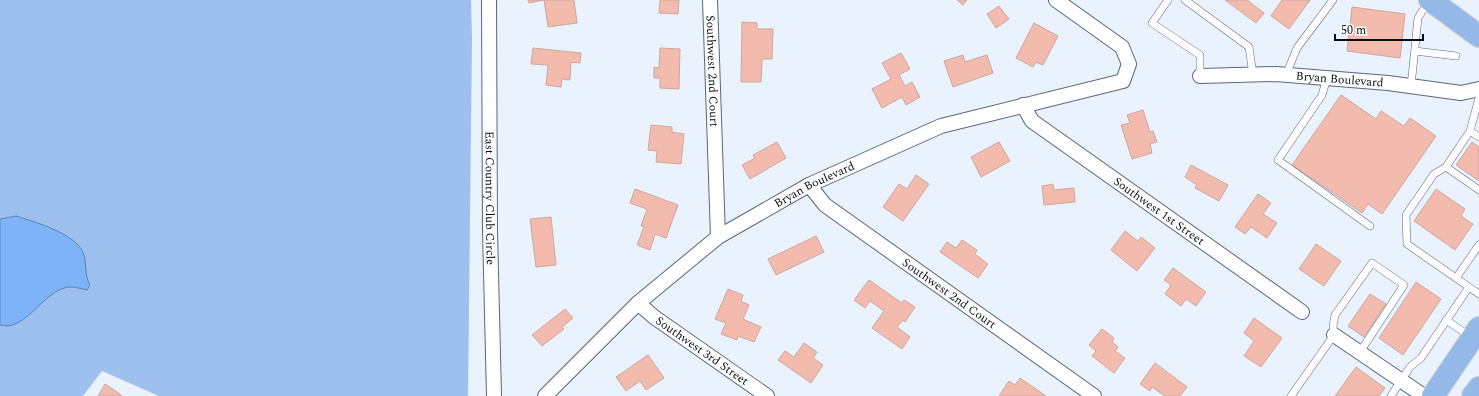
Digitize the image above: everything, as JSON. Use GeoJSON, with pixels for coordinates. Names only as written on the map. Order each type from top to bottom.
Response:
{"type":"FeatureCollection","features":[{"type":"Feature","properties":{"kind":"main road"},"geometry":{"type":"LineString","coordinates":[[1430,0],[1479,36]]}},
{"type":"Feature","properties":{"kind":"main road"},"geometry":{"type":"LineString","coordinates":[[1432,396],[1476,333]]}},
{"type":"Feature","properties":{"kind":"main road"},"geometry":{"type":"LineString","coordinates":[[1473,396],[1479,388]]}},
{"type":"Feature","properties":{"kind":"street","name":"East Country Club Circle"},"geometry":{"type":"LineString","coordinates":[[489,0],[490,231],[494,396]]}},
{"type":"Feature","properties":{"kind":"street","name":"Southwest 2nd Court"},"geometry":{"type":"LineString","coordinates":[[710,0],[718,237]]}},
{"type":"Feature","properties":{"kind":"street","name":"Bryan Boulevard"},"geometry":{"type":"LineString","coordinates":[[545,396],[638,303],[718,237],[809,185],[941,126],[1123,81],[1129,64],[1122,47],[1056,0]]}},
{"type":"Feature","properties":{"kind":"street","name":"Bryan Boulevard"},"geometry":{"type":"LineString","coordinates":[[1200,76],[1286,75],[1462,92],[1479,89]]}},
{"type":"Feature","properties":{"kind":"street","name":"Southwest 1st Street"},"geometry":{"type":"LineString","coordinates":[[1023,105],[1032,121],[1302,312]]}},
{"type":"Feature","properties":{"kind":"street","name":"Southwest 2nd Court"},"geometry":{"type":"LineString","coordinates":[[809,185],[825,205],[1094,396]]}},
{"type":"Feature","properties":{"kind":"street","name":"Southwest 3rd Street"},"geometry":{"type":"LineString","coordinates":[[638,303],[654,317],[766,396]]}},
{"type":"Feature","properties":{"kind":"street"},"geometry":{"type":"LineString","coordinates":[[1334,335],[1424,396]]}},
{"type":"Feature","properties":{"kind":"lane"},"geometry":{"type":"LineString","coordinates":[[1168,0],[1152,23],[1200,55],[1200,76]]}},
{"type":"Feature","properties":{"kind":"lane"},"geometry":{"type":"LineString","coordinates":[[1184,0],[1249,47],[1253,75]]}},
{"type":"Feature","properties":{"kind":"lane"},"geometry":{"type":"LineString","coordinates":[[1286,75],[1297,48],[1333,0]]}},
{"type":"Feature","properties":{"kind":"lane"},"geometry":{"type":"LineString","coordinates":[[1411,86],[1418,18],[1430,0]]}},
{"type":"Feature","properties":{"kind":"lane"},"geometry":{"type":"LineString","coordinates":[[1414,51],[1456,56]]}},
{"type":"Feature","properties":{"kind":"lane"},"geometry":{"type":"LineString","coordinates":[[1328,78],[1322,95],[1278,160],[1370,226]]}},
{"type":"Feature","properties":{"kind":"lane"},"geometry":{"type":"LineString","coordinates":[[1479,98],[1470,131],[1446,167],[1434,174],[1406,215],[1407,244],[1479,294]]}},
{"type":"Feature","properties":{"kind":"lane"},"geometry":{"type":"LineString","coordinates":[[1470,131],[1479,137]]}},
{"type":"Feature","properties":{"kind":"lane"},"geometry":{"type":"LineString","coordinates":[[1446,167],[1479,190]]}},
{"type":"Feature","properties":{"kind":"lane"},"geometry":{"type":"LineString","coordinates":[[1456,278],[1479,246]]}},
{"type":"Feature","properties":{"kind":"lane"},"geometry":{"type":"LineString","coordinates":[[1291,396],[1334,335],[1332,326],[1335,315],[1372,263],[1404,285],[1360,352]]}},
{"type":"Feature","properties":{"kind":"lane"},"geometry":{"type":"LineString","coordinates":[[1391,396],[1400,380],[1410,367],[1421,358],[1469,287]]}},
{"type":"Feature","properties":{"kind":"lane"},"geometry":{"type":"LineString","coordinates":[[1446,320],[1476,333]]}},
{"type":"Feature","properties":{"kind":"shaded area"},"geometry":{"type":"Polygon","coordinates":[[[0,0],[471,0],[472,39],[468,396],[159,396],[102,371],[83,396],[0,396],[0,0]]]}},
{"type":"Feature","properties":{"kind":"shaded area"},"geometry":{"type":"Polygon","coordinates":[[[16,216],[55,230],[74,241],[84,255],[87,278],[90,285],[87,290],[71,287],[62,289],[53,294],[27,316],[9,326],[0,325],[0,219],[16,216]]]}},
{"type":"Feature","properties":{"kind":"building"},"geometry":{"type":"Polygon","coordinates":[[[528,0],[544,0],[529,3],[528,0]]]}},
{"type":"Feature","properties":{"kind":"building"},"geometry":{"type":"Polygon","coordinates":[[[544,0],[574,0],[577,23],[548,27],[544,0]]]}},
{"type":"Feature","properties":{"kind":"building"},"geometry":{"type":"Polygon","coordinates":[[[660,0],[679,0],[678,14],[659,13],[660,0]]]}},
{"type":"Feature","properties":{"kind":"building"},"geometry":{"type":"Polygon","coordinates":[[[957,0],[967,0],[963,5],[957,0]]]}},
{"type":"Feature","properties":{"kind":"building"},"geometry":{"type":"Polygon","coordinates":[[[1225,0],[1247,0],[1264,13],[1256,23],[1225,0]]]}},
{"type":"Feature","properties":{"kind":"building"},"geometry":{"type":"Polygon","coordinates":[[[1282,0],[1310,0],[1289,29],[1271,16],[1282,0]]]}},
{"type":"Feature","properties":{"kind":"building"},"geometry":{"type":"Polygon","coordinates":[[[999,6],[1009,19],[996,28],[987,14],[999,6]]]}},
{"type":"Feature","properties":{"kind":"building"},"geometry":{"type":"Polygon","coordinates":[[[1352,7],[1405,14],[1400,58],[1347,51],[1352,7]]]}},
{"type":"Feature","properties":{"kind":"building"},"geometry":{"type":"Polygon","coordinates":[[[742,22],[757,23],[757,29],[773,29],[772,59],[762,59],[761,82],[741,82],[742,22]]]}},
{"type":"Feature","properties":{"kind":"building"},"geometry":{"type":"Polygon","coordinates":[[[1034,23],[1058,36],[1043,65],[1036,62],[1033,67],[1016,58],[1034,23]]]}},
{"type":"Feature","properties":{"kind":"building"},"geometry":{"type":"Polygon","coordinates":[[[533,48],[581,53],[580,63],[571,62],[570,80],[562,79],[561,87],[546,85],[548,65],[531,64],[533,48]]]}},
{"type":"Feature","properties":{"kind":"building"},"geometry":{"type":"Polygon","coordinates":[[[660,48],[680,49],[679,89],[660,88],[660,78],[654,78],[654,67],[659,68],[660,48]]]}},
{"type":"Feature","properties":{"kind":"building"},"geometry":{"type":"Polygon","coordinates":[[[901,53],[910,69],[899,75],[905,86],[912,82],[920,97],[906,105],[902,97],[882,108],[872,89],[891,79],[882,63],[901,53]]]}},
{"type":"Feature","properties":{"kind":"building"},"geometry":{"type":"Polygon","coordinates":[[[963,55],[965,62],[987,55],[993,73],[953,87],[944,61],[963,55]]]}},
{"type":"Feature","properties":{"kind":"building"},"geometry":{"type":"Polygon","coordinates":[[[1341,95],[1376,119],[1381,111],[1404,126],[1410,118],[1436,136],[1382,214],[1368,204],[1362,213],[1292,165],[1341,95]]]}},
{"type":"Feature","properties":{"kind":"building"},"geometry":{"type":"Polygon","coordinates":[[[1143,110],[1150,132],[1153,131],[1157,142],[1150,144],[1152,153],[1132,159],[1121,125],[1130,123],[1127,115],[1143,110]]]}},
{"type":"Feature","properties":{"kind":"building"},"geometry":{"type":"Polygon","coordinates":[[[651,125],[672,127],[672,132],[684,134],[681,164],[656,162],[657,151],[648,150],[651,125]]]}},
{"type":"Feature","properties":{"kind":"building"},"geometry":{"type":"Polygon","coordinates":[[[777,142],[786,158],[750,179],[742,165],[755,158],[753,155],[777,142]]]}},
{"type":"Feature","properties":{"kind":"building"},"geometry":{"type":"Polygon","coordinates":[[[999,142],[1010,161],[981,177],[971,157],[999,142]]]}},
{"type":"Feature","properties":{"kind":"building"},"geometry":{"type":"Polygon","coordinates":[[[1472,142],[1479,147],[1479,181],[1456,165],[1472,142]]]}},
{"type":"Feature","properties":{"kind":"building"},"geometry":{"type":"Polygon","coordinates":[[[1191,165],[1228,185],[1219,201],[1195,188],[1197,185],[1185,177],[1191,165]]]}},
{"type":"Feature","properties":{"kind":"building"},"geometry":{"type":"Polygon","coordinates":[[[916,175],[929,184],[903,221],[883,207],[899,184],[907,189],[916,175]]]}},
{"type":"Feature","properties":{"kind":"building"},"geometry":{"type":"Polygon","coordinates":[[[1053,184],[1054,190],[1074,188],[1075,202],[1044,205],[1042,186],[1053,184]]]}},
{"type":"Feature","properties":{"kind":"building"},"geometry":{"type":"Polygon","coordinates":[[[635,189],[678,205],[666,238],[655,234],[650,250],[637,245],[644,227],[641,226],[647,209],[630,203],[635,189]]]}},
{"type":"Feature","properties":{"kind":"building"},"geometry":{"type":"Polygon","coordinates":[[[1436,189],[1465,209],[1461,216],[1473,224],[1455,250],[1414,221],[1436,189]]]}},
{"type":"Feature","properties":{"kind":"building"},"geometry":{"type":"Polygon","coordinates":[[[1258,194],[1271,203],[1263,214],[1277,223],[1267,238],[1251,227],[1245,234],[1235,227],[1258,194]]]}},
{"type":"Feature","properties":{"kind":"building"},"geometry":{"type":"Polygon","coordinates":[[[551,217],[556,265],[536,267],[530,219],[551,217]]]}},
{"type":"Feature","properties":{"kind":"building"},"geometry":{"type":"Polygon","coordinates":[[[1125,231],[1138,241],[1141,237],[1155,248],[1137,271],[1111,250],[1125,231]]]}},
{"type":"Feature","properties":{"kind":"building"},"geometry":{"type":"Polygon","coordinates":[[[816,236],[824,252],[776,275],[768,259],[816,236]]]}},
{"type":"Feature","properties":{"kind":"building"},"geometry":{"type":"Polygon","coordinates":[[[962,240],[977,250],[975,254],[988,264],[978,278],[940,252],[947,242],[956,248],[962,240]]]}},
{"type":"Feature","properties":{"kind":"building"},"geometry":{"type":"Polygon","coordinates":[[[1316,244],[1341,261],[1324,286],[1299,269],[1316,244]]]}},
{"type":"Feature","properties":{"kind":"building"},"geometry":{"type":"Polygon","coordinates":[[[1173,268],[1206,292],[1196,306],[1186,299],[1181,306],[1165,294],[1171,285],[1164,280],[1173,268]]]}},
{"type":"Feature","properties":{"kind":"building"},"geometry":{"type":"Polygon","coordinates":[[[869,280],[902,303],[904,300],[915,307],[905,322],[903,320],[897,327],[910,337],[902,349],[872,328],[884,311],[870,301],[865,308],[854,300],[869,280]]]}},
{"type":"Feature","properties":{"kind":"building"},"geometry":{"type":"Polygon","coordinates":[[[1416,282],[1441,299],[1403,355],[1379,338],[1416,282]]]}},
{"type":"Feature","properties":{"kind":"building"},"geometry":{"type":"Polygon","coordinates":[[[728,289],[743,295],[741,301],[749,305],[743,319],[761,327],[754,342],[738,336],[737,340],[721,334],[726,323],[715,319],[728,289]]]}},
{"type":"Feature","properties":{"kind":"building"},"geometry":{"type":"Polygon","coordinates":[[[1370,294],[1386,304],[1364,337],[1348,326],[1370,294]]]}},
{"type":"Feature","properties":{"kind":"building"},"geometry":{"type":"Polygon","coordinates":[[[565,309],[573,318],[562,327],[564,329],[542,346],[532,335],[565,309]]]}},
{"type":"Feature","properties":{"kind":"building"},"geometry":{"type":"Polygon","coordinates":[[[1254,318],[1282,338],[1261,367],[1244,356],[1254,341],[1244,333],[1254,318]]]}},
{"type":"Feature","properties":{"kind":"building"},"geometry":{"type":"Polygon","coordinates":[[[1102,329],[1114,338],[1112,342],[1118,347],[1115,351],[1125,358],[1114,373],[1092,356],[1096,351],[1089,345],[1102,329]]]}},
{"type":"Feature","properties":{"kind":"building"},"geometry":{"type":"Polygon","coordinates":[[[804,343],[817,352],[813,358],[823,365],[811,383],[778,360],[785,351],[794,357],[804,343]]]}},
{"type":"Feature","properties":{"kind":"building"},"geometry":{"type":"Polygon","coordinates":[[[648,355],[664,378],[646,390],[640,381],[626,391],[616,377],[648,355]]]}},
{"type":"Feature","properties":{"kind":"building"},"geometry":{"type":"Polygon","coordinates":[[[1155,363],[1187,387],[1180,396],[1165,396],[1152,387],[1150,391],[1140,384],[1155,363]]]}},
{"type":"Feature","properties":{"kind":"building"},"geometry":{"type":"Polygon","coordinates":[[[1356,367],[1385,388],[1379,396],[1335,396],[1356,367]]]}},
{"type":"Feature","properties":{"kind":"building"},"geometry":{"type":"Polygon","coordinates":[[[1020,378],[1046,396],[999,396],[1009,381],[1015,385],[1020,378]]]}},
{"type":"Feature","properties":{"kind":"building"},"geometry":{"type":"Polygon","coordinates":[[[105,384],[120,394],[122,396],[98,396],[105,384]]]}}]}
